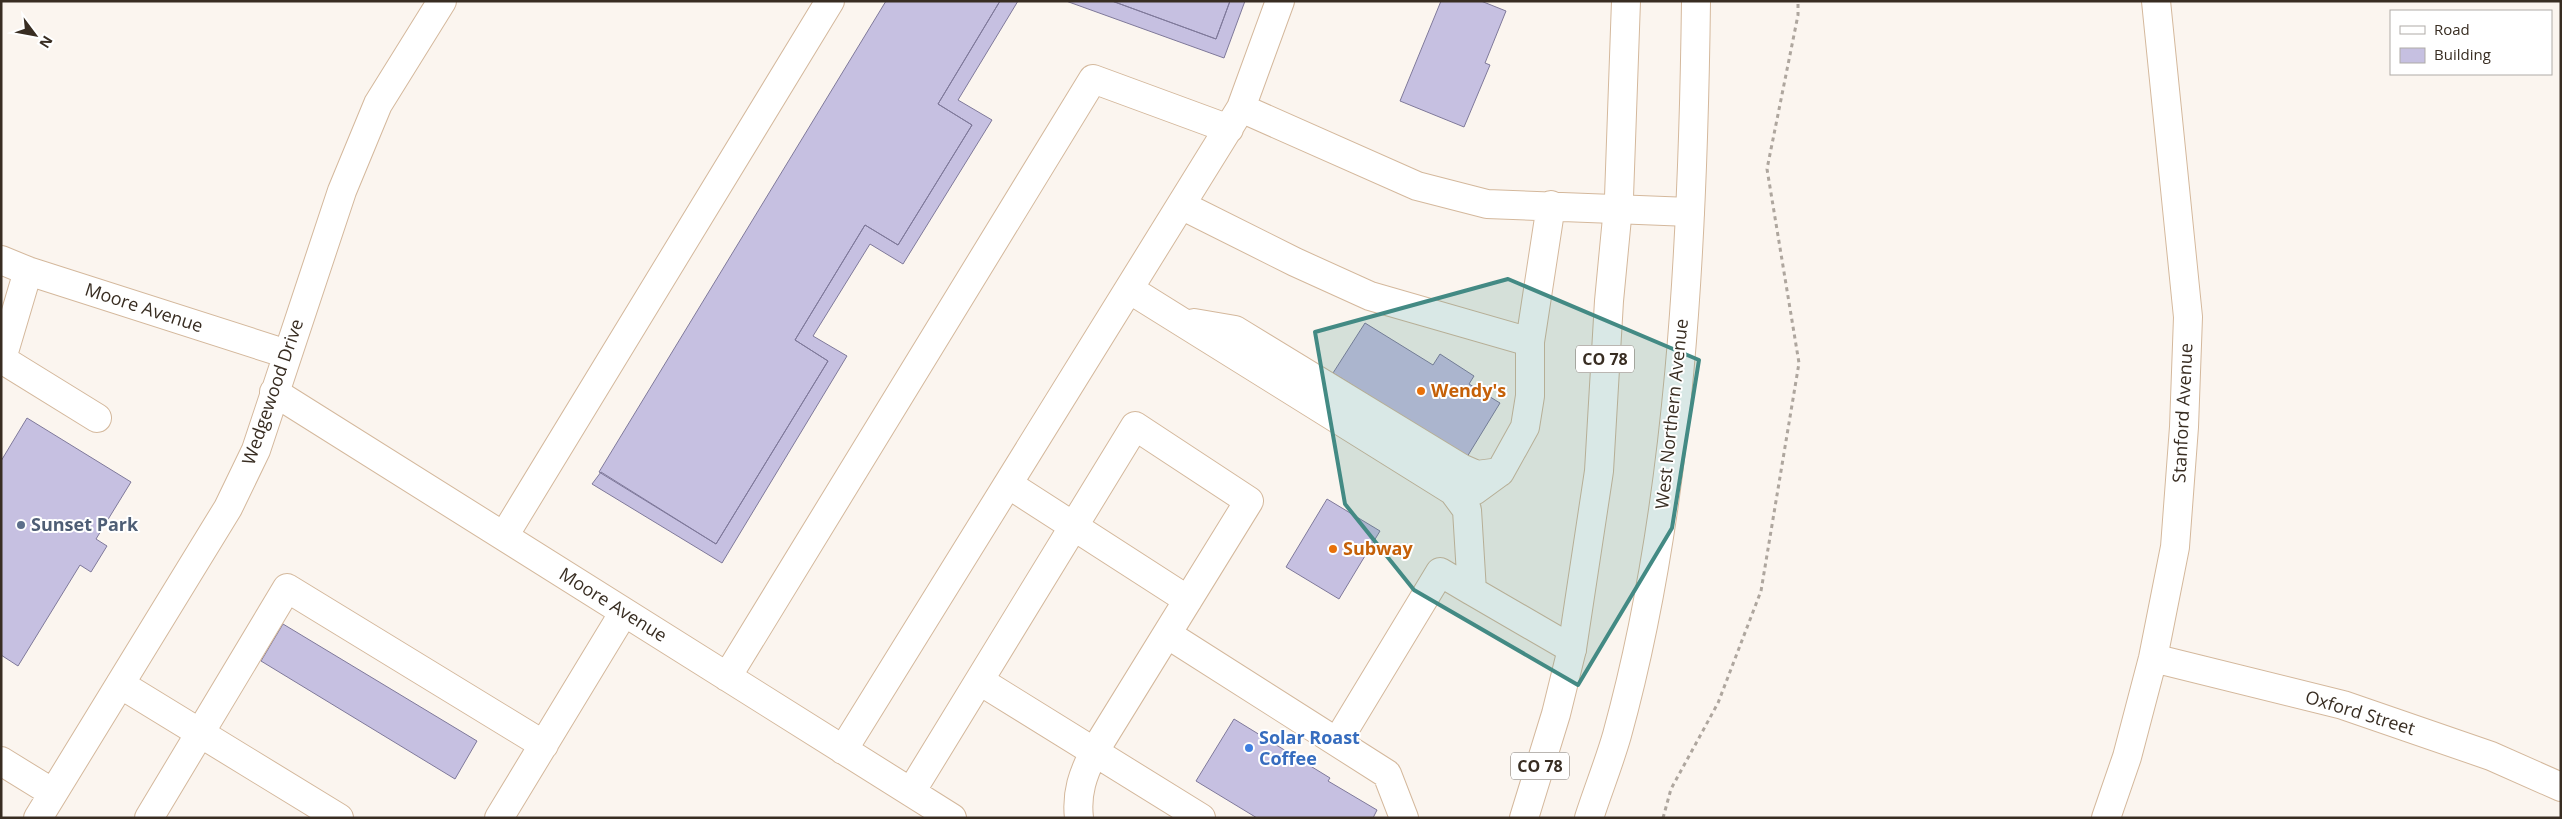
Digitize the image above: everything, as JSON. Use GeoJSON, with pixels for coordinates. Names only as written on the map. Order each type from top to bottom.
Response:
{"type":"FeatureCollection","features":[{"type":"Feature","properties":{"kind":"street","name":"Wedgewood Drive"},"geometry":{"type":"LineString","coordinates":[[38,818],[228,508],[256,450],[286,354],[342,192],[378,104],[442,1]]}},
{"type":"Feature","properties":{"kind":"street"},"geometry":{"type":"LineString","coordinates":[[504,536],[830,1]]}},
{"type":"Feature","properties":{"kind":"street"},"geometry":{"type":"LineString","coordinates":[[843,750],[1235,119],[1280,1]]}},
{"type":"Feature","properties":{"kind":"street","name":"CO 78"},"geometry":{"type":"LineString","coordinates":[[1524,818],[1556,714],[1572,649],[1599,471],[1609,301],[1618,207],[1626,1]]}},
{"type":"Feature","properties":{"kind":"street","name":"West Northern Avenue"},"geometry":{"type":"LineString","coordinates":[[1589,818],[1619,726],[1646,608],[1665,492],[1679,364],[1690,212],[1696,1]]}},
{"type":"Feature","properties":{"kind":"street","name":"Stanford Avenue"},"geometry":{"type":"LineString","coordinates":[[2106,818],[2127,757],[2153,658],[2175,547],[2184,427],[2188,317],[2156,1]]}},
{"type":"Feature","properties":{"kind":"street"},"geometry":{"type":"LineString","coordinates":[[727,676],[1093,79],[1235,119],[1417,186],[1487,204],[1618,207],[1690,212]]}},
{"type":"Feature","properties":{"kind":"street"},"geometry":{"type":"LineString","coordinates":[[1181,205],[1295,262],[1370,296],[1530,342]]}},
{"type":"Feature","properties":{"kind":"street"},"geometry":{"type":"LineString","coordinates":[[1453,491],[1474,491],[1500,472],[1525,427],[1530,396],[1530,342],[1551,205]]}},
{"type":"Feature","properties":{"kind":"street","name":"Moore Avenue"},"geometry":{"type":"LineString","coordinates":[[1,260],[28,271],[286,354]]}},
{"type":"Feature","properties":{"kind":"street"},"geometry":{"type":"LineString","coordinates":[[28,271],[2,361],[98,418]]}},
{"type":"Feature","properties":{"kind":"street"},"geometry":{"type":"LineString","coordinates":[[1130,289],[1453,491],[1468,510],[1472,591]]}},
{"type":"Feature","properties":{"kind":"street"},"geometry":{"type":"LineString","coordinates":[[1180,320],[1234,330],[1461,468],[1477,475],[1500,472]]}},
{"type":"Feature","properties":{"kind":"street","name":"Moore Avenue"},"geometry":{"type":"LineString","coordinates":[[274,392],[952,818]]}},
{"type":"Feature","properties":{"kind":"street"},"geometry":{"type":"LineString","coordinates":[[911,792],[1135,426],[1249,501],[1094,752],[1082,776],[1077,802],[1079,818]]}},
{"type":"Feature","properties":{"kind":"street"},"geometry":{"type":"LineString","coordinates":[[1008,484],[1188,600]]}},
{"type":"Feature","properties":{"kind":"street"},"geometry":{"type":"LineString","coordinates":[[1337,742],[1440,572],[1572,649]]}},
{"type":"Feature","properties":{"kind":"street"},"geometry":{"type":"LineString","coordinates":[[149,818],[288,588],[544,745]]}},
{"type":"Feature","properties":{"kind":"street"},"geometry":{"type":"LineString","coordinates":[[499,818],[624,612]]}},
{"type":"Feature","properties":{"kind":"street"},"geometry":{"type":"LineString","coordinates":[[1167,634],[1387,774],[1404,818]]}},
{"type":"Feature","properties":{"kind":"street","name":"Oxford Street"},"geometry":{"type":"LineString","coordinates":[[2153,658],[2342,705],[2491,756],[2561,787]]}},
{"type":"Feature","properties":{"kind":"street"},"geometry":{"type":"LineString","coordinates":[[980,681],[1201,818]]}},
{"type":"Feature","properties":{"kind":"street"},"geometry":{"type":"LineString","coordinates":[[120,684],[339,818]]}},
{"type":"Feature","properties":{"kind":"street"},"geometry":{"type":"LineString","coordinates":[[1,761],[53,793]]}},
{"type":"Feature","properties":{"kind":"path"},"geometry":{"type":"LineString","coordinates":[[1663,818],[1672,789],[1718,703],[1761,590],[1799,363],[1767,169],[1798,15],[1798,1]]}},
{"type":"Feature","properties":{"kind":"highlighted area"},"geometry":{"type":"Polygon","coordinates":[[[1508,279],[1699,360],[1672,528],[1578,685],[1414,590],[1345,504],[1315,332],[1508,279]]]}},
{"type":"Feature","properties":{"kind":"building"},"geometry":{"type":"Polygon","coordinates":[[[886,1],[1000,1],[938,104],[972,125],[898,245],[865,225],[795,340],[828,361],[716,544],[599,472],[886,1]]]}},
{"type":"Feature","properties":{"kind":"building"},"geometry":{"type":"Polygon","coordinates":[[[1000,1],[1018,1],[958,100],[992,120],[903,264],[870,244],[813,336],[847,356],[722,563],[592,484],[601,472],[716,544],[828,361],[795,340],[865,225],[898,245],[972,125],[938,104],[1000,1]]]}},
{"type":"Feature","properties":{"kind":"building"},"geometry":{"type":"Polygon","coordinates":[[[1066,1],[1112,1],[1216,39],[1230,1],[1245,1],[1224,58],[1066,1]]]}},
{"type":"Feature","properties":{"kind":"building"},"geometry":{"type":"Polygon","coordinates":[[[1112,1],[1230,1],[1216,39],[1112,1]]]}},
{"type":"Feature","properties":{"kind":"building"},"geometry":{"type":"Polygon","coordinates":[[[1441,1],[1481,1],[1506,11],[1485,63],[1490,65],[1464,127],[1400,101],[1441,1]]]}},
{"type":"Feature","properties":{"kind":"building","name":"Wendy's"},"geometry":{"type":"Polygon","coordinates":[[[1365,323],[1433,365],[1440,354],[1474,376],[1469,384],[1500,403],[1467,457],[1371,402],[1373,398],[1333,373],[1365,323]]]}},
{"type":"Feature","properties":{"kind":"building"},"geometry":{"type":"Polygon","coordinates":[[[27,418],[131,482],[96,539],[107,546],[91,572],[80,565],[18,666],[1,655],[1,461],[27,418]]]}},
{"type":"Feature","properties":{"kind":"building","name":"Subway"},"geometry":{"type":"Polygon","coordinates":[[[1327,499],[1380,531],[1339,599],[1286,567],[1327,499]]]}},
{"type":"Feature","properties":{"kind":"building"},"geometry":{"type":"Polygon","coordinates":[[[283,624],[477,741],[455,779],[261,661],[283,624]]]}},
{"type":"Feature","properties":{"kind":"building","name":"Solar Roast Coffee"},"geometry":{"type":"Polygon","coordinates":[[[1234,719],[1330,778],[1328,781],[1377,810],[1373,818],[1257,818],[1196,781],[1234,719]]]}},
{"type":"Feature","properties":{"kind":"place","name":"Wendy's"},"geometry":{"type":"Point","coordinates":[1421,391]}},
{"type":"Feature","properties":{"kind":"place","name":"Sunset Park"},"geometry":{"type":"Point","coordinates":[21,525]}},
{"type":"Feature","properties":{"kind":"place","name":"Subway"},"geometry":{"type":"Point","coordinates":[1333,549]}},
{"type":"Feature","properties":{"kind":"place","name":"Solar Roast Coffee"},"geometry":{"type":"Point","coordinates":[1249,748]}}]}
